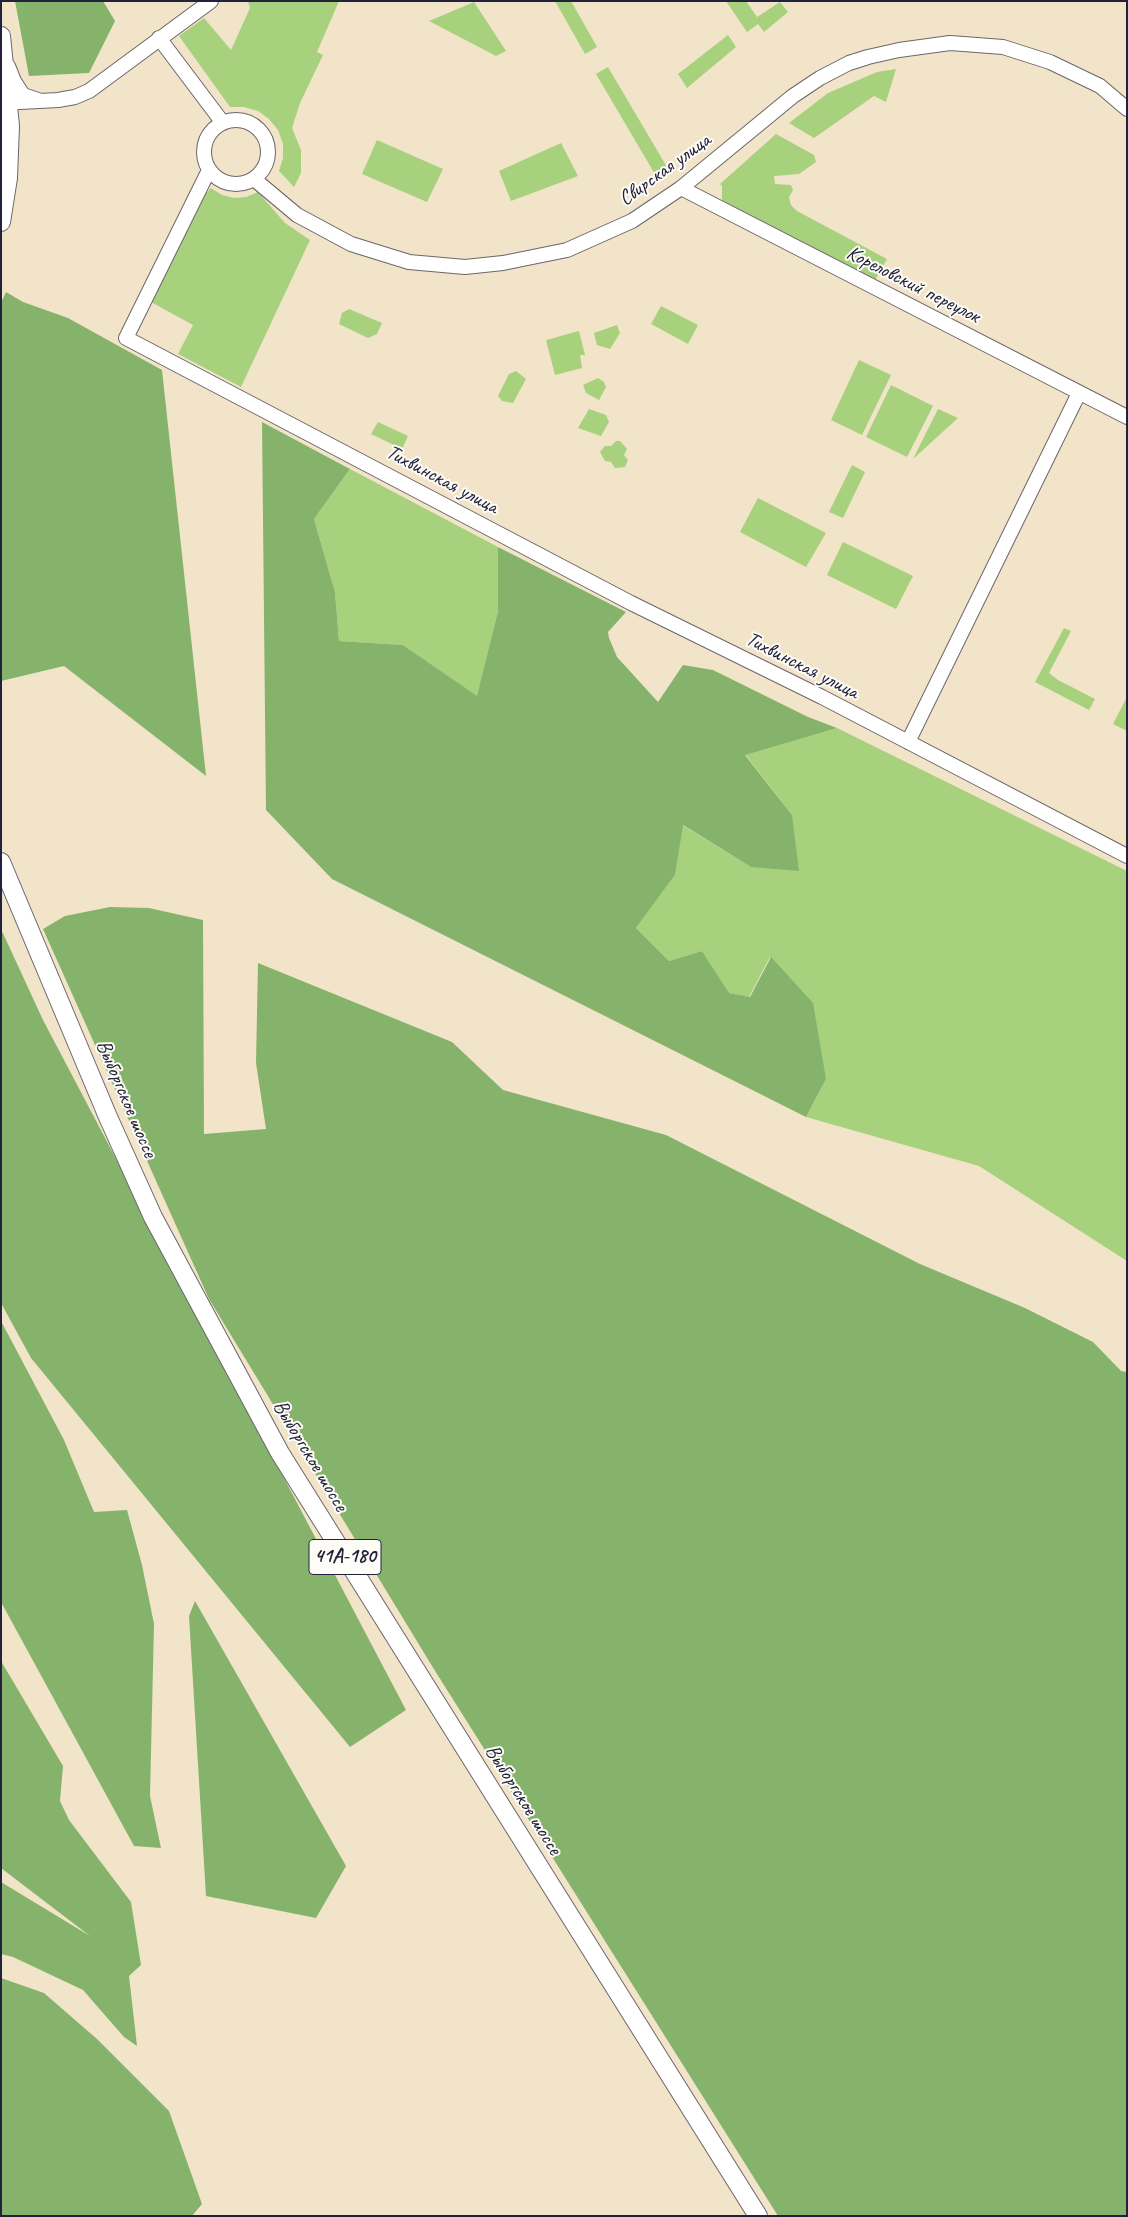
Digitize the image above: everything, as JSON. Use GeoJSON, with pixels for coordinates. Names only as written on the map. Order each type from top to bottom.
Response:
{"type":"FeatureCollection","features":[{"type":"Feature","properties":{"kind":"main road"},"geometry":{"type":"LineString","coordinates":[[1,222],[8,178],[10,126],[5,103],[2,44]]}},
{"type":"Feature","properties":{"kind":"main road","name":"Выборгское шоссе"},"geometry":{"type":"LineString","coordinates":[[1,862],[108,1117],[153,1217],[280,1453],[758,2216]]}},
{"type":"Feature","properties":{"kind":"street"},"geometry":{"type":"LineString","coordinates":[[5,103],[41,102],[75,97],[89,90],[211,1]]}},
{"type":"Feature","properties":{"kind":"street"},"geometry":{"type":"LineString","coordinates":[[159,38],[223,123]]}},
{"type":"Feature","properties":{"kind":"street","name":"Свирская улица"},"geometry":{"type":"LineString","coordinates":[[254,179],[297,215],[351,244],[410,262],[466,267],[503,263],[567,250],[632,221],[681,188],[793,96],[820,78],[849,63],[868,57],[898,50],[950,43],[1003,48],[1050,62],[1100,86],[1127,109]]}},
{"type":"Feature","properties":{"kind":"street"},"geometry":{"type":"LineString","coordinates":[[2,44],[14,81],[23,95],[41,102]]}},
{"type":"Feature","properties":{"kind":"street"},"geometry":{"type":"LineString","coordinates":[[10,126],[27,109],[41,102]]}},
{"type":"Feature","properties":{"kind":"street"},"geometry":{"type":"LineString","coordinates":[[236,120],[249,123],[260,131],[267,143],[268,156],[264,169],[254,179],[243,184],[230,184],[218,179],[209,170],[204,156],[206,141],[215,127],[223,123],[236,120]]}},
{"type":"Feature","properties":{"kind":"street","name":"Тихвинская улица"},"geometry":{"type":"LineString","coordinates":[[209,170],[126,338],[631,603],[822,696],[1127,856]]}},
{"type":"Feature","properties":{"kind":"street","name":"Кореловский переулок"},"geometry":{"type":"LineString","coordinates":[[681,188],[1127,417]]}},
{"type":"Feature","properties":{"kind":"street"},"geometry":{"type":"LineString","coordinates":[[908,742],[1079,393]]}},
{"type":"Feature","properties":{"kind":"green space"},"geometry":{"type":"Polygon","coordinates":[[[15,1],[103,1],[115,21],[89,73],[29,76],[15,1]]]}},
{"type":"Feature","properties":{"kind":"green space"},"geometry":{"type":"Polygon","coordinates":[[[248,1],[339,1],[317,52],[323,55],[300,103],[292,128],[301,150],[301,173],[294,187],[279,171],[283,158],[283,144],[278,130],[269,119],[258,111],[244,107],[230,107],[179,36],[204,18],[231,50],[250,8],[248,1]]]}},
{"type":"Feature","properties":{"kind":"green space"},"geometry":{"type":"Polygon","coordinates":[[[555,1],[571,1],[597,47],[585,54],[555,1]]]}},
{"type":"Feature","properties":{"kind":"green space"},"geometry":{"type":"Polygon","coordinates":[[[726,1],[746,1],[757,17],[780,2],[788,12],[764,32],[758,24],[747,32],[726,1]]]}},
{"type":"Feature","properties":{"kind":"green space"},"geometry":{"type":"Polygon","coordinates":[[[474,2],[506,51],[496,56],[429,21],[474,2]]]}},
{"type":"Feature","properties":{"kind":"green space"},"geometry":{"type":"Polygon","coordinates":[[[728,35],[736,47],[687,88],[678,74],[728,35]]]}},
{"type":"Feature","properties":{"kind":"green space"},"geometry":{"type":"Polygon","coordinates":[[[608,67],[671,174],[659,181],[596,74],[608,67]]]}},
{"type":"Feature","properties":{"kind":"green space"},"geometry":{"type":"Polygon","coordinates":[[[896,69],[886,102],[874,96],[814,138],[789,123],[828,93],[877,72],[896,69]]]}},
{"type":"Feature","properties":{"kind":"green space"},"geometry":{"type":"Polygon","coordinates":[[[776,134],[814,155],[816,162],[799,174],[774,176],[775,184],[791,185],[793,190],[789,197],[791,205],[797,211],[887,259],[874,282],[722,201],[722,186],[720,184],[776,134]]]}},
{"type":"Feature","properties":{"kind":"green space"},"geometry":{"type":"Polygon","coordinates":[[[377,140],[443,169],[427,202],[362,174],[377,140]]]}},
{"type":"Feature","properties":{"kind":"green space"},"geometry":{"type":"Polygon","coordinates":[[[561,143],[578,176],[511,201],[499,171],[561,143]]]}},
{"type":"Feature","properties":{"kind":"green space"},"geometry":{"type":"Polygon","coordinates":[[[211,188],[222,195],[234,198],[246,197],[258,192],[285,223],[310,240],[241,387],[178,354],[193,325],[151,302],[202,198],[211,188]]]}},
{"type":"Feature","properties":{"kind":"green space"},"geometry":{"type":"Polygon","coordinates":[[[6,292],[23,302],[68,318],[162,370],[206,776],[64,666],[1,681],[1,303],[6,292]]]}},
{"type":"Feature","properties":{"kind":"green space"},"geometry":{"type":"Polygon","coordinates":[[[661,306],[698,325],[688,344],[651,324],[661,306]]]}},
{"type":"Feature","properties":{"kind":"green space"},"geometry":{"type":"Polygon","coordinates":[[[349,309],[382,323],[377,334],[368,338],[339,324],[342,313],[349,309]]]}},
{"type":"Feature","properties":{"kind":"green space"},"geometry":{"type":"Polygon","coordinates":[[[617,325],[620,333],[610,349],[597,345],[594,333],[617,325]]]}},
{"type":"Feature","properties":{"kind":"green space"},"geometry":{"type":"Polygon","coordinates":[[[579,331],[585,355],[580,355],[582,368],[555,375],[546,340],[579,331]]]}},
{"type":"Feature","properties":{"kind":"green space"},"geometry":{"type":"Polygon","coordinates":[[[859,360],[891,375],[862,435],[831,420],[859,360]]]}},
{"type":"Feature","properties":{"kind":"green space"},"geometry":{"type":"Polygon","coordinates":[[[516,371],[526,379],[513,403],[502,401],[498,396],[509,374],[516,371]]]}},
{"type":"Feature","properties":{"kind":"green space"},"geometry":{"type":"Polygon","coordinates":[[[598,378],[604,382],[606,387],[599,400],[586,393],[583,385],[598,378]]]}},
{"type":"Feature","properties":{"kind":"green space"},"geometry":{"type":"Polygon","coordinates":[[[891,385],[933,406],[907,457],[866,437],[891,385]]]}},
{"type":"Feature","properties":{"kind":"green space"},"geometry":{"type":"Polygon","coordinates":[[[589,409],[606,415],[609,422],[601,436],[578,428],[589,409]]]}},
{"type":"Feature","properties":{"kind":"green space"},"geometry":{"type":"Polygon","coordinates":[[[938,409],[958,418],[913,459],[938,409]]]}},
{"type":"Feature","properties":{"kind":"green space"},"geometry":{"type":"Polygon","coordinates":[[[262,422],[350,469],[314,519],[335,592],[339,641],[403,645],[477,696],[498,611],[498,547],[626,612],[608,632],[609,638],[617,657],[658,702],[683,665],[713,670],[808,717],[837,728],[745,755],[792,815],[799,871],[751,867],[683,825],[675,875],[636,928],[669,961],[702,951],[729,993],[750,997],[771,957],[813,1003],[826,1079],[806,1117],[332,879],[266,810],[262,422]]]}},
{"type":"Feature","properties":{"kind":"green space"},"geometry":{"type":"Polygon","coordinates":[[[378,422],[408,436],[402,449],[371,434],[378,422]]]}},
{"type":"Feature","properties":{"kind":"green space"},"geometry":{"type":"Polygon","coordinates":[[[616,441],[620,441],[627,449],[624,455],[628,460],[625,467],[615,468],[611,462],[605,461],[600,452],[605,446],[611,446],[616,441]]]}},
{"type":"Feature","properties":{"kind":"green space"},"geometry":{"type":"Polygon","coordinates":[[[852,465],[865,472],[843,518],[829,512],[852,465]]]}},
{"type":"Feature","properties":{"kind":"green space"},"geometry":{"type":"Polygon","coordinates":[[[350,469],[498,547],[498,611],[477,697],[403,645],[339,641],[335,592],[314,519],[350,469]]]}},
{"type":"Feature","properties":{"kind":"green space"},"geometry":{"type":"Polygon","coordinates":[[[758,498],[826,533],[806,567],[740,532],[758,498]]]}},
{"type":"Feature","properties":{"kind":"green space"},"geometry":{"type":"Polygon","coordinates":[[[843,542],[913,576],[896,609],[827,575],[843,542]]]}},
{"type":"Feature","properties":{"kind":"green space"},"geometry":{"type":"Polygon","coordinates":[[[1064,628],[1071,631],[1049,673],[1058,680],[1095,699],[1089,710],[1035,682],[1064,628]]]}},
{"type":"Feature","properties":{"kind":"green space"},"geometry":{"type":"Polygon","coordinates":[[[1127,697],[1127,731],[1113,724],[1127,697]]]}},
{"type":"Feature","properties":{"kind":"green space"},"geometry":{"type":"Polygon","coordinates":[[[837,728],[1127,871],[1127,1261],[979,1166],[806,1117],[826,1079],[770,957],[749,997],[728,993],[702,951],[669,961],[636,928],[675,875],[682,825],[751,867],[792,815],[745,754],[837,728]]]}},
{"type":"Feature","properties":{"kind":"green space"},"geometry":{"type":"Polygon","coordinates":[[[110,907],[149,908],[203,920],[204,1134],[266,1129],[256,1063],[258,963],[452,1042],[503,1090],[666,1135],[920,1264],[1025,1308],[1093,1342],[1121,1371],[1127,1372],[1127,2216],[778,2216],[432,1666],[209,1299],[43,929],[65,916],[110,907]]]}},
{"type":"Feature","properties":{"kind":"green space"},"geometry":{"type":"Polygon","coordinates":[[[1,929],[43,1020],[406,1710],[350,1747],[31,1358],[1,1303],[1,929]]]}},
{"type":"Feature","properties":{"kind":"green space"},"geometry":{"type":"Polygon","coordinates":[[[1,1321],[64,1440],[94,1512],[127,1510],[142,1565],[154,1624],[150,1796],[161,1848],[134,1846],[1,1602],[1,1321]]]}},
{"type":"Feature","properties":{"kind":"green space"},"geometry":{"type":"Polygon","coordinates":[[[195,1601],[346,1866],[316,1918],[206,1896],[189,1616],[195,1601]]]}},
{"type":"Feature","properties":{"kind":"green space"},"geometry":{"type":"Polygon","coordinates":[[[1,1661],[63,1766],[60,1801],[69,1820],[131,1902],[141,1965],[129,1976],[137,2046],[124,2037],[83,1990],[13,1957],[1,1954],[1,1882],[90,1936],[1,1868],[1,1661]]]}},
{"type":"Feature","properties":{"kind":"green space"},"geometry":{"type":"Polygon","coordinates":[[[1,1978],[44,1993],[97,2039],[169,2111],[202,2204],[192,2216],[1,2216],[1,1978]]]}}]}
